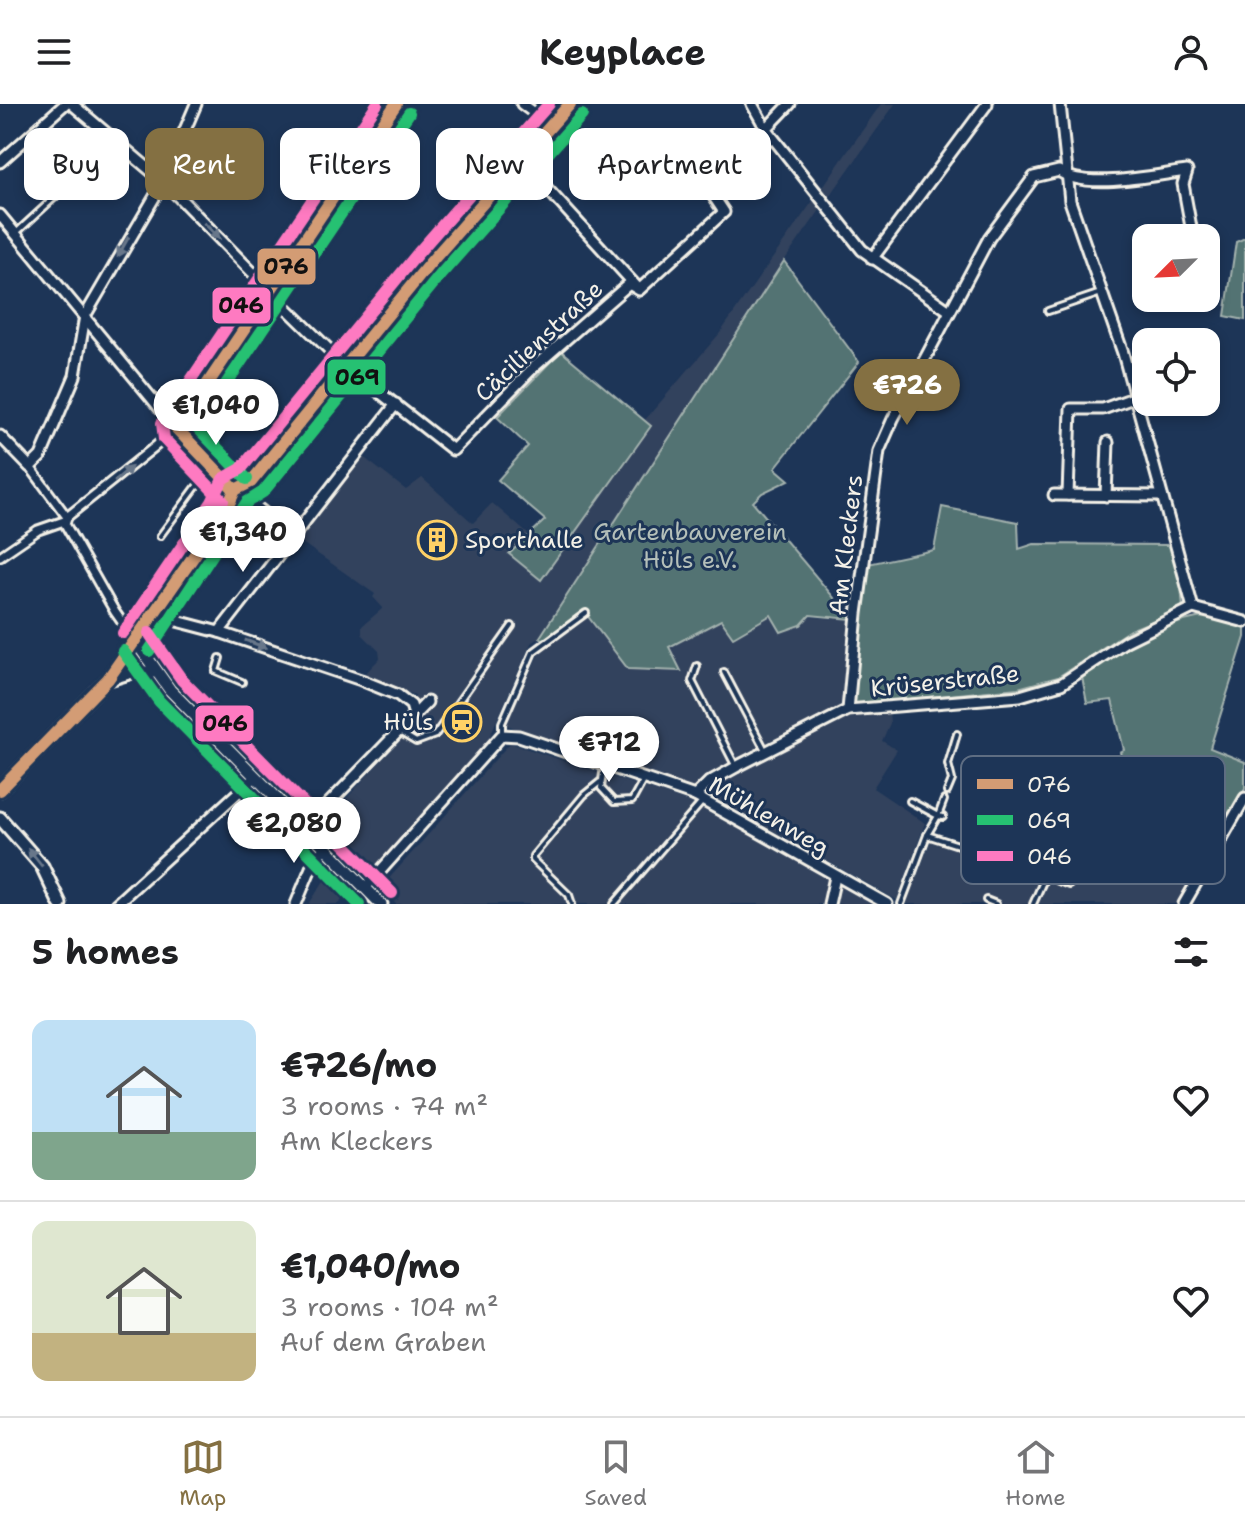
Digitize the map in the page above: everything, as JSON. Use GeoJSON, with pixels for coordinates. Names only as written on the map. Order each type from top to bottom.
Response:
{"type":"FeatureCollection","features":[{"type":"Feature","properties":{"kind":"street"},"geometry":{"type":"LineString","coordinates":[[1,159],[65,104]]}},
{"type":"Feature","properties":{"kind":"street"},"geometry":{"type":"LineString","coordinates":[[72,104],[145,166]]}},
{"type":"Feature","properties":{"kind":"street"},"geometry":{"type":"LineString","coordinates":[[186,128],[196,104]]}},
{"type":"Feature","properties":{"kind":"street"},"geometry":{"type":"LineString","coordinates":[[0,556],[38,530],[66,519],[177,429],[273,291],[396,104]]}},
{"type":"Feature","properties":{"kind":"street"},"geometry":{"type":"LineString","coordinates":[[522,104],[551,125]]}},
{"type":"Feature","properties":{"kind":"street"},"geometry":{"type":"LineString","coordinates":[[548,128],[570,104]]}},
{"type":"Feature","properties":{"kind":"street"},"geometry":{"type":"LineString","coordinates":[[752,104],[765,128]]}},
{"type":"Feature","properties":{"kind":"street","name":"Cäcilienstraße"},"geometry":{"type":"LineString","coordinates":[[767,128],[790,104]]}},
{"type":"Feature","properties":{"kind":"street"},"geometry":{"type":"LineString","coordinates":[[872,259],[987,104]]}},
{"type":"Feature","properties":{"kind":"street"},"geometry":{"type":"LineString","coordinates":[[1060,104],[1070,201],[1132,385]]}},
{"type":"Feature","properties":{"kind":"street"},"geometry":{"type":"LineString","coordinates":[[771,135],[872,259],[948,310]]}},
{"type":"Feature","properties":{"kind":"street","name":"Am Kleckers"},"geometry":{"type":"LineString","coordinates":[[848,710],[879,451],[948,310],[989,238],[1034,177],[1059,171],[1069,179]]}},
{"type":"Feature","properties":{"kind":"street"},"geometry":{"type":"LineString","coordinates":[[1069,179],[1124,180],[1187,171],[1183,184],[1190,224]]}},
{"type":"Feature","properties":{"kind":"street"},"geometry":{"type":"LineString","coordinates":[[553,195],[639,290]]}},
{"type":"Feature","properties":{"kind":"street"},"geometry":{"type":"LineString","coordinates":[[30,467],[41,456],[75,376],[85,316],[152,200]]}},
{"type":"Feature","properties":{"kind":"street"},"geometry":{"type":"LineString","coordinates":[[182,200],[346,366],[396,404],[293,536],[223,636]]}},
{"type":"Feature","properties":{"kind":"street"},"geometry":{"type":"LineString","coordinates":[[1,786],[108,679],[226,510],[235,490],[251,482],[486,200]]}},
{"type":"Feature","properties":{"kind":"street","name":"Cäcilienstraße"},"geometry":{"type":"LineString","coordinates":[[396,404],[453,450],[533,368],[591,316],[629,284],[639,290],[724,212],[716,200]]}},
{"type":"Feature","properties":{"kind":"street"},"geometry":{"type":"LineString","coordinates":[[0,215],[211,467],[293,536]]}},
{"type":"Feature","properties":{"kind":"street"},"geometry":{"type":"LineString","coordinates":[[1068,495],[1071,409],[1103,409],[1132,398]]}},
{"type":"Feature","properties":{"kind":"street"},"geometry":{"type":"LineString","coordinates":[[1141,416],[1193,608],[1245,622]]}},
{"type":"Feature","properties":{"kind":"street"},"geometry":{"type":"LineString","coordinates":[[0,436],[30,467],[66,519],[115,612],[153,672],[381,904]]}},
{"type":"Feature","properties":{"kind":"street"},"geometry":{"type":"LineString","coordinates":[[1106,496],[1108,442]]}},
{"type":"Feature","properties":{"kind":"street"},"geometry":{"type":"LineString","coordinates":[[1054,495],[1162,496]]}},
{"type":"Feature","properties":{"kind":"street","name":"Krüserstraße"},"geometry":{"type":"LineString","coordinates":[[699,798],[709,782],[848,710],[1020,696],[1061,684],[1126,641],[1193,608]]}},
{"type":"Feature","properties":{"kind":"street"},"geometry":{"type":"LineString","coordinates":[[154,615],[385,690],[411,705],[414,715]]}},
{"type":"Feature","properties":{"kind":"street"},"geometry":{"type":"LineString","coordinates":[[108,679],[132,672],[153,672]]}},
{"type":"Feature","properties":{"kind":"street"},"geometry":{"type":"LineString","coordinates":[[306,827],[427,702]]}},
{"type":"Feature","properties":{"kind":"street"},"geometry":{"type":"LineString","coordinates":[[365,888],[502,735]]}},
{"type":"Feature","properties":{"kind":"street","name":"Mühlenweg"},"geometry":{"type":"LineString","coordinates":[[502,735],[519,736],[699,798],[887,904]]}},
{"type":"Feature","properties":{"kind":"street"},"geometry":{"type":"LineString","coordinates":[[116,904],[255,777]]}},
{"type":"Feature","properties":{"kind":"street"},"geometry":{"type":"LineString","coordinates":[[1225,833],[1245,798]]}},
{"type":"Feature","properties":{"kind":"street"},"geometry":{"type":"LineString","coordinates":[[0,818],[42,866],[60,904]]}},
{"type":"Feature","properties":{"kind":"street"},"geometry":{"type":"LineString","coordinates":[[296,904],[313,863],[325,847]]}},
{"type":"Feature","properties":{"kind":"street"},"geometry":{"type":"LineString","coordinates":[[829,904],[835,877]]}},
{"type":"Feature","properties":{"kind":"street"},"geometry":{"type":"LineString","coordinates":[[1184,904],[1196,884]]}},
{"type":"Feature","properties":{"kind":"lane"},"geometry":{"type":"LineString","coordinates":[[16,233],[52,200]]}},
{"type":"Feature","properties":{"kind":"lane"},"geometry":{"type":"LineString","coordinates":[[1048,311],[1101,293]]}},
{"type":"Feature","properties":{"kind":"lane"},"geometry":{"type":"LineString","coordinates":[[160,536],[211,467]]}},
{"type":"Feature","properties":{"kind":"lane"},"geometry":{"type":"LineString","coordinates":[[502,735],[502,723],[533,652],[586,613]]}},
{"type":"Feature","properties":{"kind":"lane"},"geometry":{"type":"LineString","coordinates":[[399,731],[416,742],[435,735],[512,626]]}},
{"type":"Feature","properties":{"kind":"lane"},"geometry":{"type":"LineString","coordinates":[[220,658],[216,671],[242,682]]}},
{"type":"Feature","properties":{"kind":"lane"},"geometry":{"type":"LineString","coordinates":[[697,666],[692,681],[736,767]]}},
{"type":"Feature","properties":{"kind":"lane"},"geometry":{"type":"LineString","coordinates":[[724,672],[767,752]]}},
{"type":"Feature","properties":{"kind":"lane"},"geometry":{"type":"LineString","coordinates":[[947,792],[952,780],[948,764],[957,734]]}},
{"type":"Feature","properties":{"kind":"lane"},"geometry":{"type":"LineString","coordinates":[[604,765],[600,782],[605,795],[623,803],[632,801],[644,778]]}},
{"type":"Feature","properties":{"kind":"lane"},"geometry":{"type":"LineString","coordinates":[[572,904],[569,895],[533,860],[533,856],[584,795],[600,782]]}},
{"type":"Feature","properties":{"kind":"lane"},"geometry":{"type":"LineString","coordinates":[[614,904],[699,798]]}},
{"type":"Feature","properties":{"kind":"lane"},"geometry":{"type":"LineString","coordinates":[[901,904],[927,835],[940,817],[944,800]]}},
{"type":"Feature","properties":{"kind":"lane"},"geometry":{"type":"LineString","coordinates":[[910,801],[940,817]]}},
{"type":"Feature","properties":{"kind":"lane"},"geometry":{"type":"LineString","coordinates":[[927,835],[961,846]]}},
{"type":"Feature","properties":{"kind":"lane"},"geometry":{"type":"LineString","coordinates":[[1033,904],[1042,884]]}},
{"type":"Feature","properties":{"kind":"lane"},"geometry":{"type":"LineString","coordinates":[[986,900],[996,904]]}},
{"type":"Feature","properties":{"kind":"shaded area"},"geometry":{"type":"Polygon","coordinates":[[[881,104],[895,104],[784,261],[540,637],[531,643],[485,747],[369,877],[320,827],[428,710],[413,705],[415,695],[362,677],[380,658],[379,651],[362,634],[362,626],[383,608],[373,597],[375,594],[298,540],[362,456],[406,490],[422,478],[473,523],[492,503],[529,535],[510,554],[541,580],[651,426],[644,421],[720,333],[881,104]]]}},
{"type":"Feature","properties":{"kind":"shaded area"},"geometry":{"type":"Polygon","coordinates":[[[588,615],[628,669],[681,670],[669,648],[721,620],[771,615],[862,620],[849,715],[889,712],[890,723],[882,741],[897,750],[873,788],[925,823],[897,900],[715,798],[506,725],[540,651],[588,615]]]}},
{"type":"Feature","properties":{"kind":"shaded area"},"geometry":{"type":"Polygon","coordinates":[[[510,743],[704,807],[873,904],[396,904],[385,893],[385,883],[510,743]]]}},
{"type":"Feature","properties":{"kind":"shaded area"},"geometry":{"type":"Polygon","coordinates":[[[932,838],[961,847],[961,884],[1192,884],[1181,904],[906,904],[932,838]]]}},
{"type":"Feature","properties":{"kind":"shaded area"},"geometry":{"type":"Polygon","coordinates":[[[331,870],[349,889],[339,904],[309,904],[331,870]]]}},
{"type":"Feature","properties":{"kind":"green space"},"geometry":{"type":"Polygon","coordinates":[[[1245,238],[1245,320],[1225,316],[1236,242],[1245,238]]]}},
{"type":"Feature","properties":{"kind":"green space","name":"Gartenbauverein Hüls e.V."},"geometry":{"type":"Polygon","coordinates":[[[784,261],[859,362],[775,468],[789,480],[762,493],[753,502],[845,611],[852,610],[851,619],[810,615],[801,625],[781,632],[771,615],[733,637],[721,620],[669,647],[681,671],[628,669],[583,610],[544,640],[540,637],[784,261]]]}},
{"type":"Feature","properties":{"kind":"green space"},"geometry":{"type":"Polygon","coordinates":[[[561,351],[651,426],[541,580],[509,554],[545,520],[498,480],[528,446],[497,417],[561,351]]]}},
{"type":"Feature","properties":{"kind":"green space"},"geometry":{"type":"Polygon","coordinates":[[[942,507],[1018,522],[1019,549],[1034,544],[1170,545],[1181,585],[1183,609],[1130,630],[1058,677],[1018,688],[850,705],[868,564],[934,550],[942,507]]]}},
{"type":"Feature","properties":{"kind":"green space"},"geometry":{"type":"Polygon","coordinates":[[[1214,616],[1245,624],[1245,637],[1210,748],[1245,762],[1245,788],[1225,824],[1225,756],[1121,756],[1120,752],[1124,750],[1112,700],[1087,703],[1082,677],[1144,637],[1195,618],[1214,616]]]}},
{"type":"Feature","properties":{"kind":"transit line","name":"046"},"geometry":{"type":"LineString","coordinates":[[223,501],[164,439],[162,423],[377,104]]}},
{"type":"Feature","properties":{"kind":"transit line","name":"076"},"geometry":{"type":"LineString","coordinates":[[177,429],[396,104]]}},
{"type":"Feature","properties":{"kind":"transit line","name":"046"},"geometry":{"type":"LineString","coordinates":[[123,633],[212,502],[223,479],[241,469],[418,253],[549,104]]}},
{"type":"Feature","properties":{"kind":"transit line","name":"076"},"geometry":{"type":"LineString","coordinates":[[0,790],[108,679],[226,510],[235,490],[251,482],[430,263],[570,104]]}},
{"type":"Feature","properties":{"kind":"transit line","name":"069"},"geometry":{"type":"LineString","coordinates":[[247,479],[197,427],[409,113]]}},
{"type":"Feature","properties":{"kind":"transit line","name":"069"},"geometry":{"type":"LineString","coordinates":[[149,651],[247,502],[263,492],[442,273],[582,115]]}},
{"type":"Feature","properties":{"kind":"transit line","name":"076"},"geometry":{"type":"LineString","coordinates":[[177,429],[235,490]]}},
{"type":"Feature","properties":{"kind":"transit line","name":"046"},"geometry":{"type":"LineString","coordinates":[[149,633],[182,680],[392,893]]}},
{"type":"Feature","properties":{"kind":"transit line","name":"069"},"geometry":{"type":"LineString","coordinates":[[123,651],[159,701],[359,904]]}},
{"type":"Feature","properties":{"kind":"place","name":"Sporthalle"},"geometry":{"type":"Point","coordinates":[437,540]}},
{"type":"Feature","properties":{"kind":"place","name":"Hüls"},"geometry":{"type":"Point","coordinates":[462,722]}}]}
